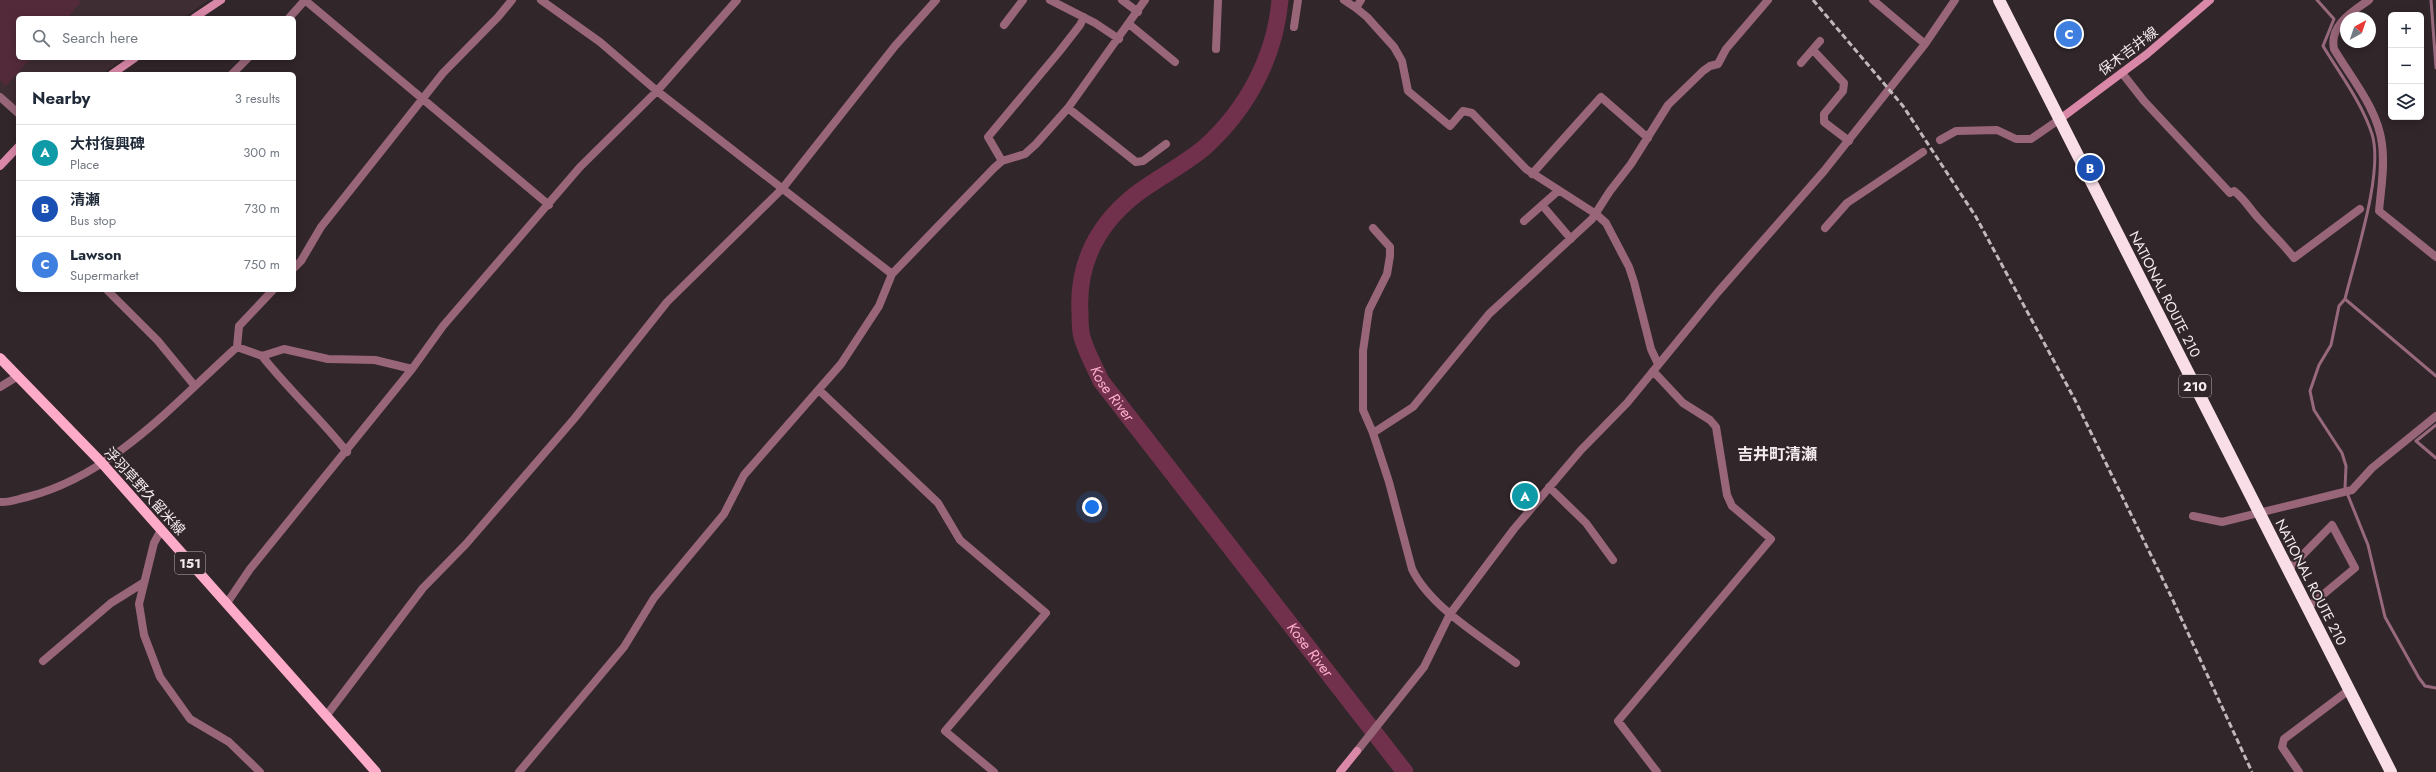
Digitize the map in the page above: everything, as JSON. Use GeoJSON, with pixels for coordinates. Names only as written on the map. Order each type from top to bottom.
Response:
{"type":"FeatureCollection","features":[{"type":"Feature","properties":{"kind":"highway","name":"NATIONAL ROUTE 210"},"geometry":{"type":"LineString","coordinates":[[1999,0],[2391,772]]}},
{"type":"Feature","properties":{"kind":"main road"},"geometry":{"type":"LineString","coordinates":[[197,16],[221,0]]}},
{"type":"Feature","properties":{"kind":"main road","name":"保木吉井線"},"geometry":{"type":"LineString","coordinates":[[2060,119],[2183,25],[2210,0]]}},
{"type":"Feature","properties":{"kind":"main road"},"geometry":{"type":"LineString","coordinates":[[115,72],[132,60]]}},
{"type":"Feature","properties":{"kind":"main road"},"geometry":{"type":"LineString","coordinates":[[0,166],[16,149]]}},
{"type":"Feature","properties":{"kind":"main road","name":"浮羽草野久留米線"},"geometry":{"type":"LineString","coordinates":[[0,358],[101,462],[376,772]]}},
{"type":"Feature","properties":{"kind":"main road"},"geometry":{"type":"LineString","coordinates":[[1340,772],[1357,751]]}},
{"type":"Feature","properties":{"kind":"street"},"geometry":{"type":"LineString","coordinates":[[296,266],[301,261],[321,227],[443,73],[498,17],[512,0]]}},
{"type":"Feature","properties":{"kind":"street"},"geometry":{"type":"LineString","coordinates":[[540,0],[600,42],[657,91],[892,274]]}},
{"type":"Feature","properties":{"kind":"street"},"geometry":{"type":"LineString","coordinates":[[226,603],[250,569],[329,471],[347,452],[412,369],[443,326],[550,205],[598,148],[657,91],[737,0]]}},
{"type":"Feature","properties":{"kind":"street"},"geometry":{"type":"LineString","coordinates":[[326,716],[423,588],[466,544],[568,425],[667,302],[782,189],[895,46],[936,0]]}},
{"type":"Feature","properties":{"kind":"street"},"geometry":{"type":"LineString","coordinates":[[1004,25],[1023,0]]}},
{"type":"Feature","properties":{"kind":"street"},"geometry":{"type":"LineString","coordinates":[[1050,0],[1084,17],[1119,39]]}},
{"type":"Feature","properties":{"kind":"street"},"geometry":{"type":"LineString","coordinates":[[1122,0],[1138,12]]}},
{"type":"Feature","properties":{"kind":"street"},"geometry":{"type":"LineString","coordinates":[[518,772],[624,646],[654,598],[724,514],[744,475],[841,364],[879,306],[892,274],[1002,161],[1025,154],[1068,108],[1119,39],[1145,0]]}},
{"type":"Feature","properties":{"kind":"street"},"geometry":{"type":"LineString","coordinates":[[1216,49],[1218,0]]}},
{"type":"Feature","properties":{"kind":"street"},"geometry":{"type":"LineString","coordinates":[[1294,27],[1298,0]]}},
{"type":"Feature","properties":{"kind":"street"},"geometry":{"type":"LineString","coordinates":[[1344,0],[1367,17],[1394,47],[1402,61],[1408,91],[1450,126],[1463,111],[1472,113],[1532,174],[1599,216],[1634,282],[1655,368],[1683,403],[1710,420],[1716,427],[1727,495],[1732,506],[1770,539],[1618,721],[1657,772]]}},
{"type":"Feature","properties":{"kind":"street"},"geometry":{"type":"LineString","coordinates":[[1356,8],[1361,0]]}},
{"type":"Feature","properties":{"kind":"street"},"geometry":{"type":"LineString","coordinates":[[1373,433],[1413,407],[1489,314],[1571,238],[1599,216],[1668,105],[1680,91],[1702,71],[1710,66],[1718,64],[1726,49],[1768,0]]}},
{"type":"Feature","properties":{"kind":"street"},"geometry":{"type":"LineString","coordinates":[[1873,0],[1925,44]]}},
{"type":"Feature","properties":{"kind":"street"},"geometry":{"type":"LineString","coordinates":[[1357,751],[1424,667],[1450,614],[1514,530],[1581,450],[1627,404],[1655,368],[1848,141],[1925,44],[1955,0]]}},
{"type":"Feature","properties":{"kind":"street"},"geometry":{"type":"LineString","coordinates":[[2369,0],[2344,18],[2339,24],[2332,42],[2334,49],[2371,110],[2378,126],[2382,144],[2382,176],[2379,211],[2436,257]]}},
{"type":"Feature","properties":{"kind":"street"},"geometry":{"type":"LineString","coordinates":[[291,16],[306,1],[550,205]]}},
{"type":"Feature","properties":{"kind":"street"},"geometry":{"type":"LineString","coordinates":[[1002,161],[988,137],[1071,36],[1084,17]]}},
{"type":"Feature","properties":{"kind":"street"},"geometry":{"type":"LineString","coordinates":[[1129,24],[1175,62]]}},
{"type":"Feature","properties":{"kind":"street"},"geometry":{"type":"LineString","coordinates":[[1801,62],[1820,41]]}},
{"type":"Feature","properties":{"kind":"street"},"geometry":{"type":"LineString","coordinates":[[1813,50],[1844,83],[1843,91],[1824,114],[1824,122],[1848,141]]}},
{"type":"Feature","properties":{"kind":"street"},"geometry":{"type":"LineString","coordinates":[[234,72],[246,60]]}},
{"type":"Feature","properties":{"kind":"street"},"geometry":{"type":"LineString","coordinates":[[2122,73],[2144,101],[2230,193],[2234,191],[2243,198],[2259,220],[2280,239],[2294,258],[2360,209]]}},
{"type":"Feature","properties":{"kind":"street"},"geometry":{"type":"LineString","coordinates":[[0,97],[16,111]]}},
{"type":"Feature","properties":{"kind":"street"},"geometry":{"type":"LineString","coordinates":[[1532,174],[1601,98],[1648,138]]}},
{"type":"Feature","properties":{"kind":"street"},"geometry":{"type":"LineString","coordinates":[[1068,108],[1136,162],[1143,161],[1166,144]]}},
{"type":"Feature","properties":{"kind":"street"},"geometry":{"type":"LineString","coordinates":[[1940,140],[1956,131],[1997,130],[2016,140],[2031,139],[2060,119]]}},
{"type":"Feature","properties":{"kind":"street"},"geometry":{"type":"LineString","coordinates":[[1825,228],[1847,203],[1923,152]]}},
{"type":"Feature","properties":{"kind":"street"},"geometry":{"type":"LineString","coordinates":[[1524,221],[1558,191]]}},
{"type":"Feature","properties":{"kind":"street"},"geometry":{"type":"LineString","coordinates":[[1542,205],[1571,238]]}},
{"type":"Feature","properties":{"kind":"street"},"geometry":{"type":"LineString","coordinates":[[1373,228],[1390,247],[1390,256],[1387,274],[1369,310],[1363,351],[1363,410],[1373,433],[1389,482],[1412,569],[1417,580],[1450,614],[1516,662]]}},
{"type":"Feature","properties":{"kind":"street"},"geometry":{"type":"LineString","coordinates":[[109,292],[158,341],[194,385]]}},
{"type":"Feature","properties":{"kind":"street"},"geometry":{"type":"LineString","coordinates":[[0,502],[42,493],[67,482],[101,462],[142,434],[237,347],[239,326],[272,292]]}},
{"type":"Feature","properties":{"kind":"street"},"geometry":{"type":"LineString","coordinates":[[237,347],[262,356],[286,386],[318,417],[347,452]]}},
{"type":"Feature","properties":{"kind":"street"},"geometry":{"type":"LineString","coordinates":[[262,356],[284,349],[328,359],[375,360],[412,369]]}},
{"type":"Feature","properties":{"kind":"street"},"geometry":{"type":"LineString","coordinates":[[0,387],[18,376]]}},
{"type":"Feature","properties":{"kind":"street"},"geometry":{"type":"LineString","coordinates":[[819,390],[938,502],[960,540],[1046,613],[945,731],[994,772]]}},
{"type":"Feature","properties":{"kind":"street"},"geometry":{"type":"LineString","coordinates":[[2193,516],[2222,522],[2260,514],[2318,497],[2347,492],[2372,468],[2436,416]]}},
{"type":"Feature","properties":{"kind":"street"},"geometry":{"type":"LineString","coordinates":[[1549,488],[1586,523],[1613,560]]}},
{"type":"Feature","properties":{"kind":"street"},"geometry":{"type":"LineString","coordinates":[[2288,570],[2332,525],[2355,568],[2308,608]]}},
{"type":"Feature","properties":{"kind":"street"},"geometry":{"type":"LineString","coordinates":[[161,530],[154,543],[139,604],[144,635],[160,677],[172,696],[190,719],[229,742],[260,772]]}},
{"type":"Feature","properties":{"kind":"street"},"geometry":{"type":"LineString","coordinates":[[43,661],[111,603],[143,583]]}},
{"type":"Feature","properties":{"kind":"street"},"geometry":{"type":"LineString","coordinates":[[2299,772],[2282,746],[2284,739],[2349,690]]}},
{"type":"Feature","properties":{"kind":"shaded area"},"geometry":{"type":"Polygon","coordinates":[[[0,0],[209,0],[186,16],[16,16],[16,60],[122,60],[105,72],[16,72],[16,106],[0,92],[0,0]]]}},
{"type":"Feature","properties":{"kind":"shaded area"},"geometry":{"type":"Polygon","coordinates":[[[0,0],[78,0],[81,2],[69,16],[16,16],[16,60],[29,60],[18,72],[16,72],[16,75],[6,86],[0,80],[0,0]]]}},
{"type":"Feature","properties":{"kind":"waterway","name":"Kose River"},"geometry":{"type":"LineString","coordinates":[[1280,0],[1272,42],[1265,62],[1246,99],[1234,116],[1197,154],[1135,195],[1110,219],[1100,233],[1086,262],[1082,279],[1080,295],[1081,331],[1086,348],[1101,381],[1405,772]]}},
{"type":"Feature","properties":{"kind":"waterway"},"geometry":{"type":"LineString","coordinates":[[2317,0],[2334,19],[2323,46],[2363,111],[2372,134],[2375,150],[2374,170],[2367,215],[2345,299],[2436,376]]}},
{"type":"Feature","properties":{"kind":"waterway"},"geometry":{"type":"LineString","coordinates":[[2431,0],[2436,68]]}},
{"type":"Feature","properties":{"kind":"waterway"},"geometry":{"type":"LineString","coordinates":[[2345,299],[2339,306],[2331,345],[2319,365],[2310,391],[2314,410],[2342,453],[2346,466],[2345,488],[2368,545],[2385,617],[2419,678],[2425,686],[2436,688]]}},
{"type":"Feature","properties":{"kind":"waterway"},"geometry":{"type":"LineString","coordinates":[[2436,425],[2416,441],[2436,458]]}},
{"type":"Feature","properties":{"kind":"railway"},"geometry":{"type":"LineString","coordinates":[[1813,0],[1903,106],[1976,217],[2075,400],[2170,594],[2252,772]]}},
{"type":"Feature","properties":{"kind":"place","name":"Lawson"},"geometry":{"type":"Point","coordinates":[2069,34]}},
{"type":"Feature","properties":{"kind":"place","name":"清瀬"},"geometry":{"type":"Point","coordinates":[2090,168]}},
{"type":"Feature","properties":{"kind":"place","name":"大村復興碑"},"geometry":{"type":"Point","coordinates":[1525,496]}},
{"type":"Feature","properties":{"kind":"district","name":"吉井町清瀬"},"geometry":{"type":"Point","coordinates":[1777,454]}}]}
